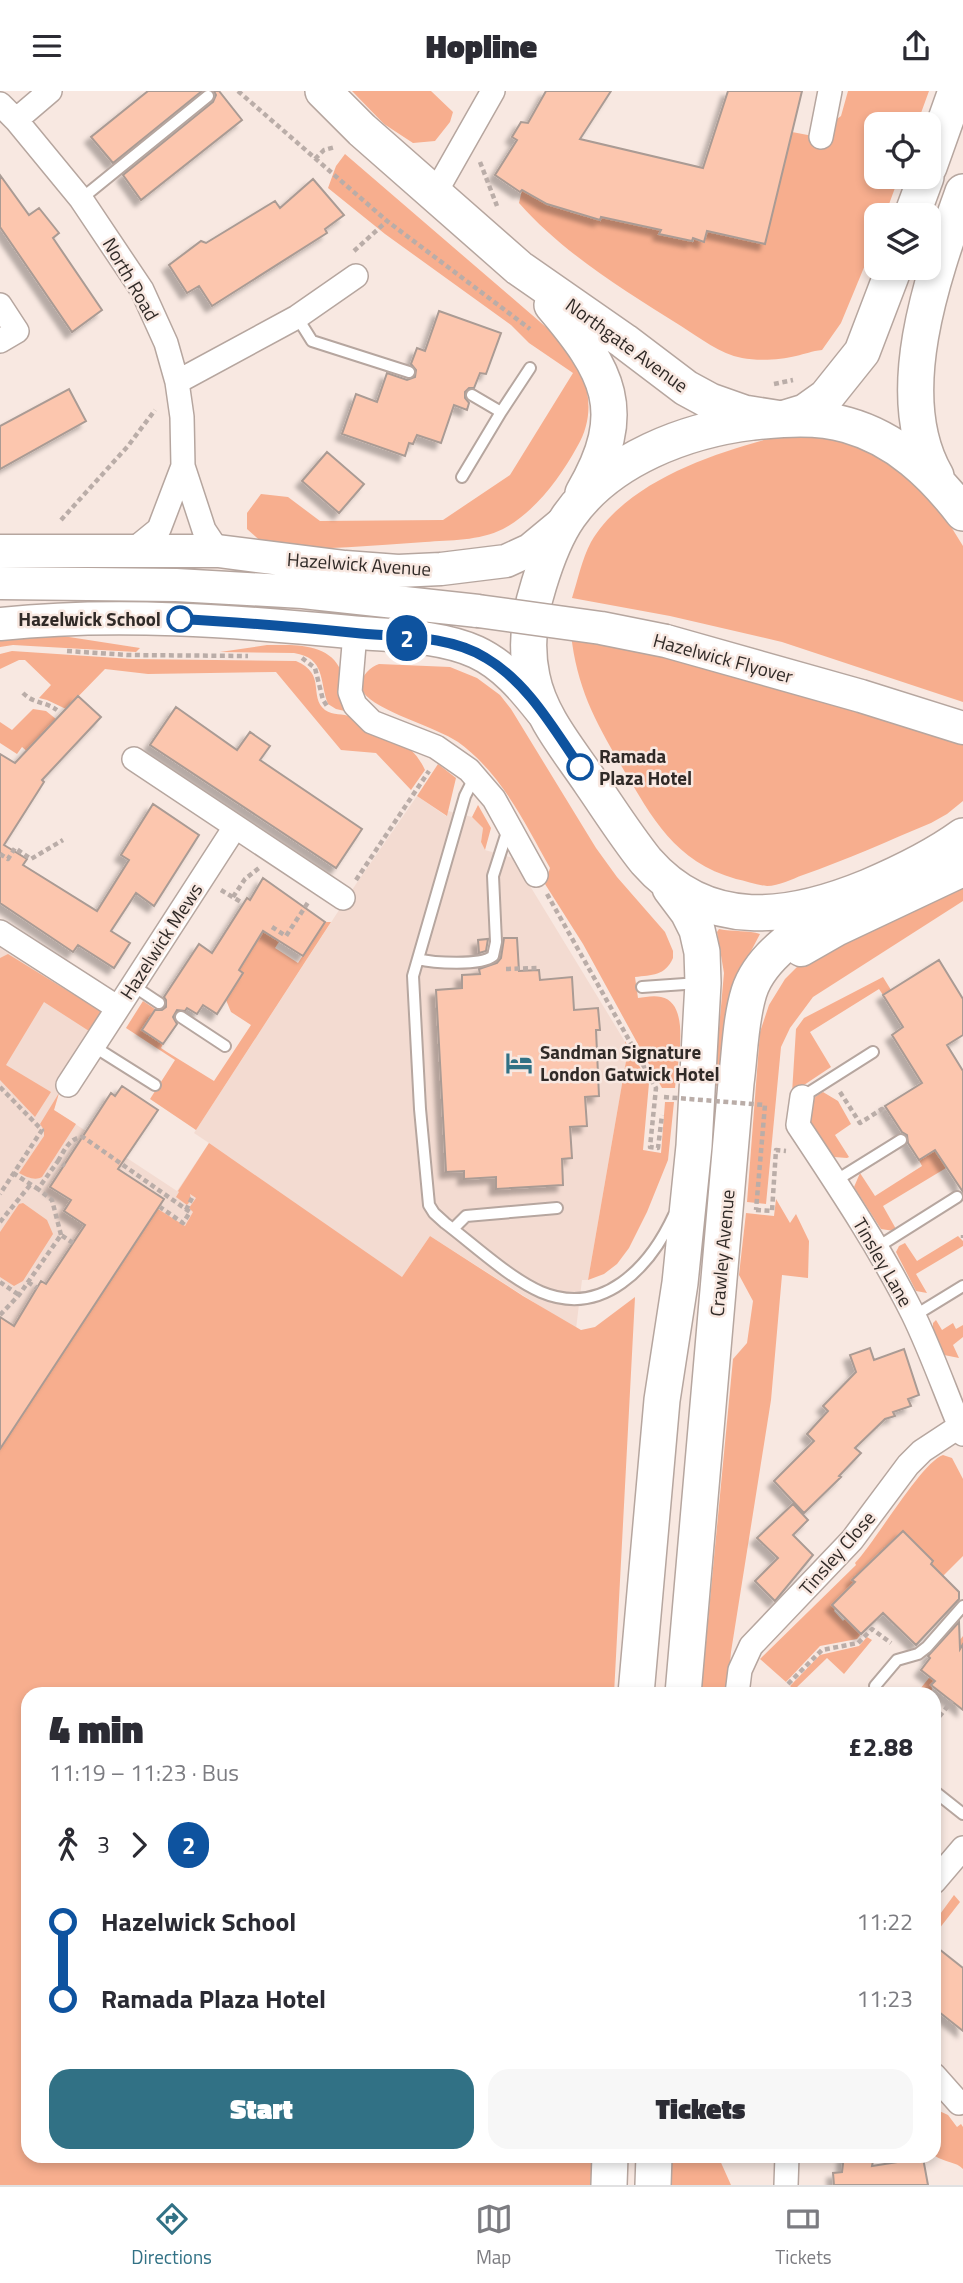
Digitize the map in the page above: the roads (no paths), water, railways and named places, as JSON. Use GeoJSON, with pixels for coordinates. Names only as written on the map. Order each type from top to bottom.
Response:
{"type":"FeatureCollection","features":[{"type":"Feature","properties":{"kind":"main road","name":"Northgate Avenue"},"geometry":{"type":"LineString","coordinates":[[323,91],[362,130],[519,268],[694,393],[744,413],[782,419]]}},
{"type":"Feature","properties":{"kind":"main road"},"geometry":{"type":"LineString","coordinates":[[941,133],[956,91]]}},
{"type":"Feature","properties":{"kind":"main road"},"geometry":{"type":"LineString","coordinates":[[954,502],[932,468],[921,441],[917,390],[923,321],[948,233],[963,192]]}},
{"type":"Feature","properties":{"kind":"main road","name":"Northgate Avenue"},"geometry":{"type":"LineString","coordinates":[[519,268],[588,350],[597,365],[606,393],[610,418],[606,440],[591,478],[570,515]]}},
{"type":"Feature","properties":{"kind":"main road"},"geometry":{"type":"LineString","coordinates":[[782,419],[813,408],[838,384],[862,352],[889,280]]}},
{"type":"Feature","properties":{"kind":"main road","name":"Hazelwick Avenue"},"geometry":{"type":"LineString","coordinates":[[954,502],[907,454],[872,434],[829,421],[782,419],[715,428],[661,447],[611,475],[587,494],[570,515],[543,571],[533,605],[529,633],[532,678],[541,705],[553,727],[637,850],[662,878],[679,890],[709,904],[760,912],[807,908],[953,856],[963,836]]}},
{"type":"Feature","properties":{"kind":"main road","name":"Crawley Avenue"},"geometry":{"type":"LineString","coordinates":[[637,1687],[662,1400],[680,1283],[694,1146],[703,982],[702,952],[697,930],[682,903],[662,878]]}},
{"type":"Feature","properties":{"kind":"main road","name":"Crawley Avenue"},"geometry":{"type":"LineString","coordinates":[[685,1687],[736,1083],[747,1000],[751,986],[776,952],[801,932],[885,880]]}},
{"type":"Feature","properties":{"kind":"main road"},"geometry":{"type":"LineString","coordinates":[[609,2185],[610,2163]]}},
{"type":"Feature","properties":{"kind":"main road"},"geometry":{"type":"LineString","coordinates":[[653,2185],[654,2163]]}},
{"type":"Feature","properties":{"kind":"street","name":"North Road"},"geometry":{"type":"LineString","coordinates":[[50,91],[8,112],[81,199],[142,291],[166,343],[177,381],[182,417],[183,466],[204,530],[218,551]]}},
{"type":"Feature","properties":{"kind":"street"},"geometry":{"type":"LineString","coordinates":[[434,195],[494,91]]}},
{"type":"Feature","properties":{"kind":"street"},"geometry":{"type":"LineString","coordinates":[[821,137],[831,91]]}},
{"type":"Feature","properties":{"kind":"street"},"geometry":{"type":"LineString","coordinates":[[177,381],[297,317],[356,277]]}},
{"type":"Feature","properties":{"kind":"street"},"geometry":{"type":"LineString","coordinates":[[0,305],[17,331],[0,341]]}},
{"type":"Feature","properties":{"kind":"street","name":"North Road"},"geometry":{"type":"LineString","coordinates":[[132,551],[159,529],[183,466]]}},
{"type":"Feature","properties":{"kind":"street","name":"Hazelwick Avenue"},"geometry":{"type":"LineString","coordinates":[[0,551],[218,551],[345,567],[398,571],[441,569],[498,563],[517,557],[541,543],[570,515]]}},
{"type":"Feature","properties":{"kind":"street","name":"Hazelwick Avenue"},"geometry":{"type":"LineString","coordinates":[[0,583],[176,585],[303,592],[478,611]]}},
{"type":"Feature","properties":{"kind":"street","name":"Hazelwick Flyover"},"geometry":{"type":"LineString","coordinates":[[478,611],[601,628],[666,642],[861,695],[962,728]]}},
{"type":"Feature","properties":{"kind":"street","name":"Hazelwick Avenue"},"geometry":{"type":"LineString","coordinates":[[0,624],[178,619],[442,642],[476,652],[510,675],[553,727]]}},
{"type":"Feature","properties":{"kind":"street"},"geometry":{"type":"LineString","coordinates":[[355,633],[350,692],[355,705],[367,718],[383,727],[443,750],[475,776],[494,799],[536,875]]}},
{"type":"Feature","properties":{"kind":"street"},"geometry":{"type":"LineString","coordinates":[[134,759],[343,898]]}},
{"type":"Feature","properties":{"kind":"street","name":"Hazelwick Mews"},"geometry":{"type":"LineString","coordinates":[[1,935],[118,1008],[235,827]]}},
{"type":"Feature","properties":{"kind":"street"},"geometry":{"type":"LineString","coordinates":[[736,1083],[755,1005],[770,980],[785,963],[823,936],[953,856]]}},
{"type":"Feature","properties":{"kind":"street"},"geometry":{"type":"LineString","coordinates":[[68,1085],[118,1008]]}},
{"type":"Feature","properties":{"kind":"street","name":"Tinsley Lane"},"geometry":{"type":"LineString","coordinates":[[802,1097],[798,1125],[876,1248],[914,1316],[961,1430]]}},
{"type":"Feature","properties":{"kind":"street","name":"Tinsley Close"},"geometry":{"type":"LineString","coordinates":[[738,1687],[740,1670],[751,1646],[852,1540],[908,1465],[922,1451],[961,1430]]}},
{"type":"Feature","properties":{"kind":"street"},"geometry":{"type":"LineString","coordinates":[[941,1874],[963,1848]]}},
{"type":"Feature","properties":{"kind":"street"},"geometry":{"type":"LineString","coordinates":[[941,2083],[959,2103]]}},
{"type":"Feature","properties":{"kind":"street"},"geometry":{"type":"LineString","coordinates":[[786,2185],[787,2163]]}},
{"type":"Feature","properties":{"kind":"lane"},"geometry":{"type":"LineString","coordinates":[[81,199],[208,96]]}},
{"type":"Feature","properties":{"kind":"lane"},"geometry":{"type":"LineString","coordinates":[[297,317],[312,341],[409,372]]}},
{"type":"Feature","properties":{"kind":"lane"},"geometry":{"type":"LineString","coordinates":[[462,477],[530,368]]}},
{"type":"Feature","properties":{"kind":"lane"},"geometry":{"type":"LineString","coordinates":[[472,395],[501,412]]}},
{"type":"Feature","properties":{"kind":"lane"},"geometry":{"type":"LineString","coordinates":[[475,776],[465,796],[413,977],[426,1189],[431,1209],[513,1275],[540,1291],[574,1298],[601,1294],[632,1276],[665,1234],[681,1197],[694,1146]]}},
{"type":"Feature","properties":{"kind":"lane"},"geometry":{"type":"LineString","coordinates":[[418,958],[428,961],[480,962],[493,957],[496,942],[493,876],[507,834],[508,822]]}},
{"type":"Feature","properties":{"kind":"lane"},"geometry":{"type":"LineString","coordinates":[[642,987],[703,982]]}},
{"type":"Feature","properties":{"kind":"lane"},"geometry":{"type":"LineString","coordinates":[[132,985],[159,1003]]}},
{"type":"Feature","properties":{"kind":"lane"},"geometry":{"type":"LineString","coordinates":[[181,1017],[225,1047]]}},
{"type":"Feature","properties":{"kind":"lane"},"geometry":{"type":"LineString","coordinates":[[93,1046],[155,1085]]}},
{"type":"Feature","properties":{"kind":"lane"},"geometry":{"type":"LineString","coordinates":[[802,1097],[873,1052]]}},
{"type":"Feature","properties":{"kind":"lane"},"geometry":{"type":"LineString","coordinates":[[835,1181],[899,1136]]}},
{"type":"Feature","properties":{"kind":"lane"},"geometry":{"type":"LineString","coordinates":[[876,1248],[957,1197]]}},
{"type":"Feature","properties":{"kind":"lane"},"geometry":{"type":"LineString","coordinates":[[449,1226],[466,1216],[557,1208]]}},
{"type":"Feature","properties":{"kind":"lane"},"geometry":{"type":"LineString","coordinates":[[914,1316],[963,1286]]}},
{"type":"Feature","properties":{"kind":"lane"},"geometry":{"type":"LineString","coordinates":[[876,1686],[894,1662],[928,1647],[963,1606]]}},
{"type":"Feature","properties":{"kind":"lane"},"geometry":{"type":"LineString","coordinates":[[941,1797],[963,1814]]}},
{"type":"Feature","properties":{"kind":"place","name":"Hazelwick School"},"geometry":{"type":"Point","coordinates":[180,619]}},
{"type":"Feature","properties":{"kind":"place","name":"Ramada Plaza Hotel"},"geometry":{"type":"Point","coordinates":[580,767]}},
{"type":"Feature","properties":{"kind":"place","name":"Sandman Signature London Gatwick Hotel"},"geometry":{"type":"Point","coordinates":[519,1063]}}]}
